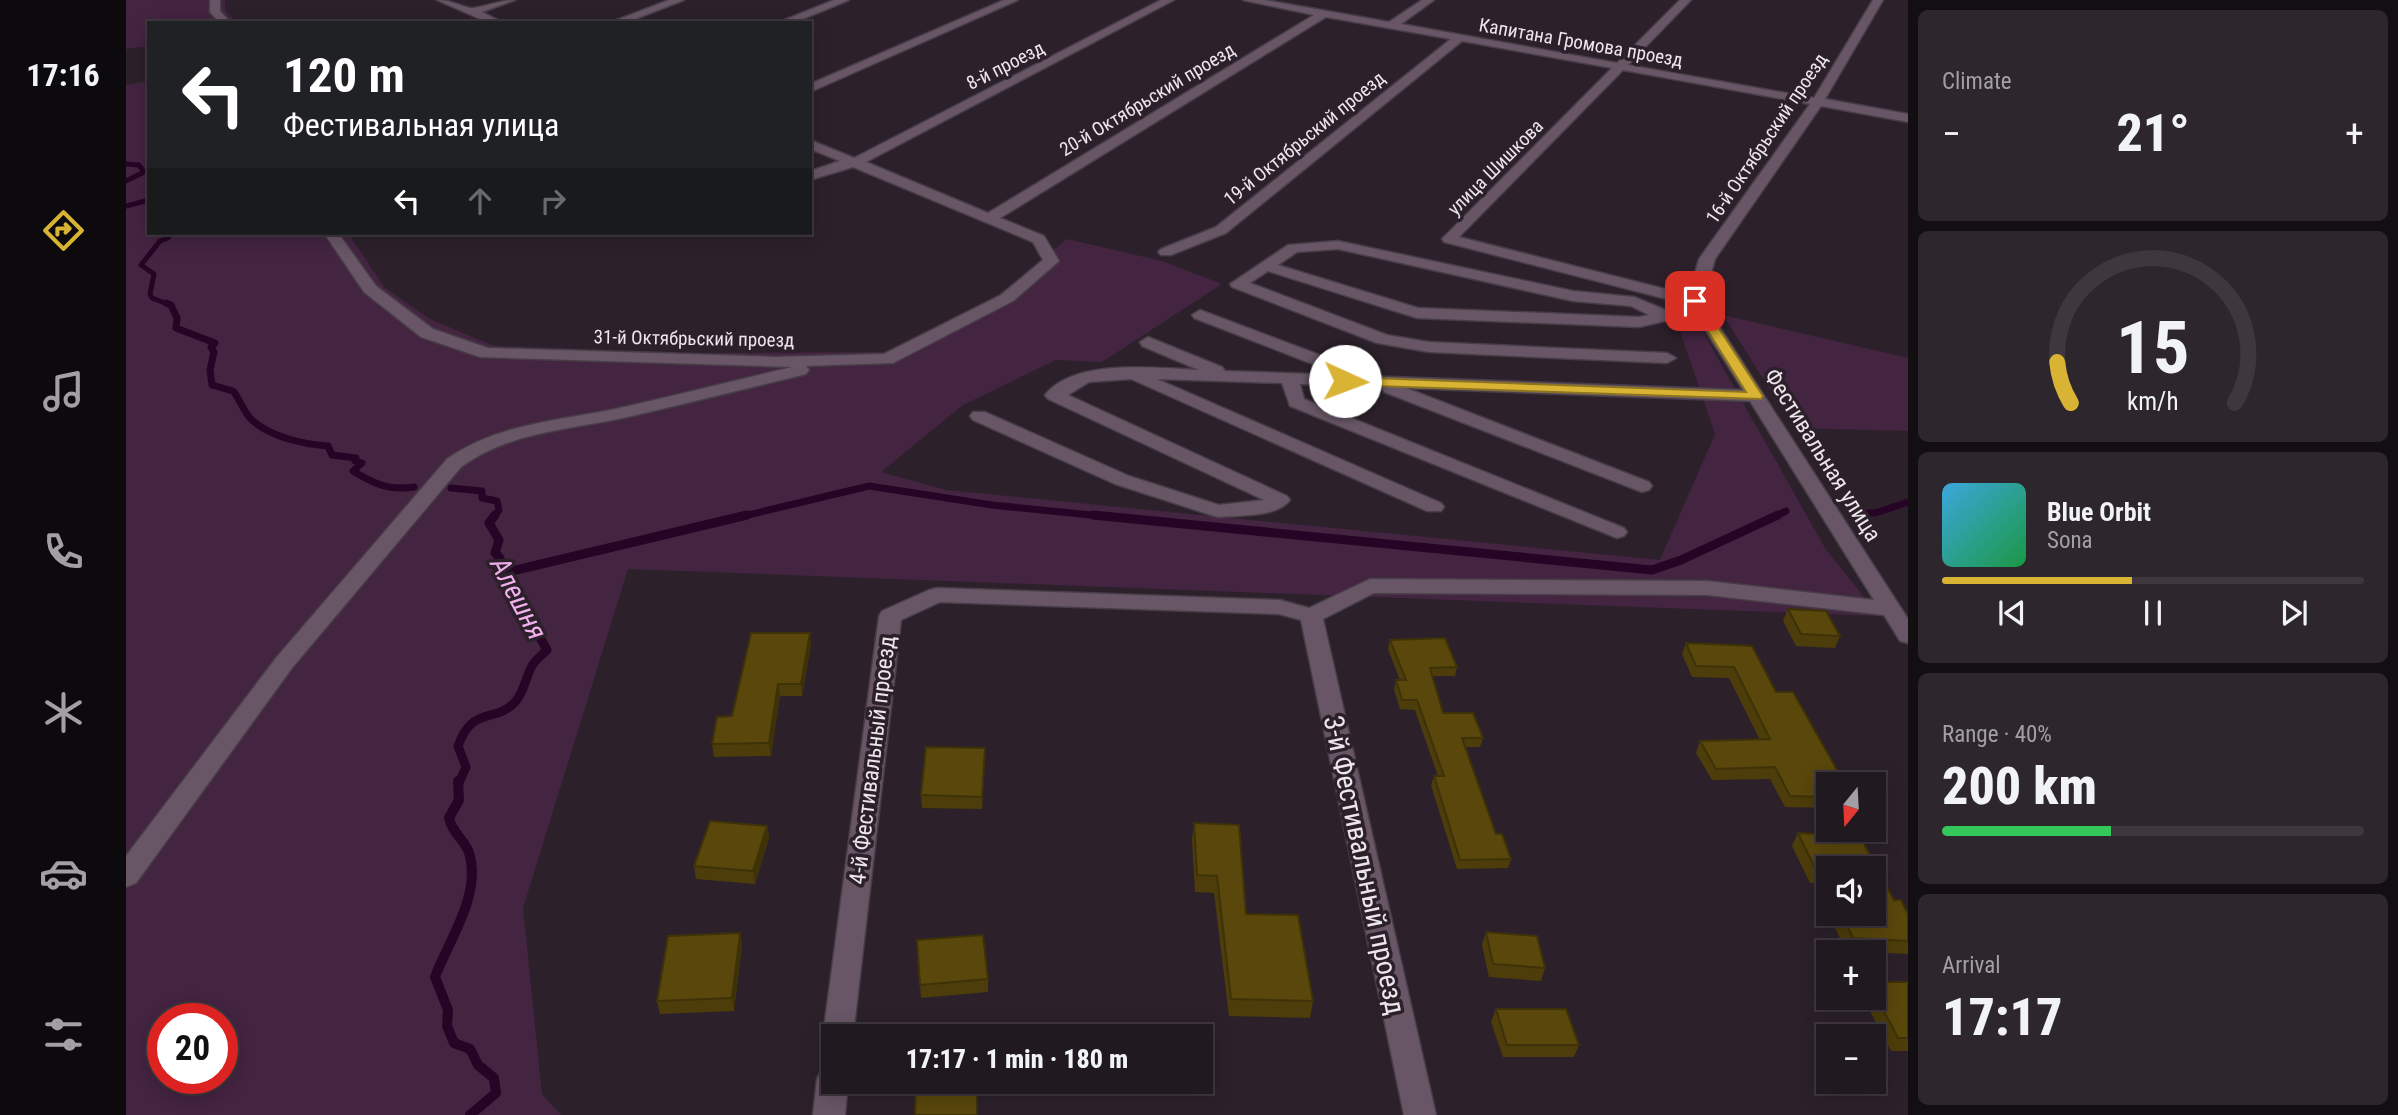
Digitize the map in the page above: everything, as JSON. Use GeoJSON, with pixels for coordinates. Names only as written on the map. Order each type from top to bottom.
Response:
{"type":"FeatureCollection","features":[{"type":"Feature","properties":{"kind":"street"},"geometry":{"type":"LineString","coordinates":[[215,0],[215,12],[224,21]]}},
{"type":"Feature","properties":{"kind":"street"},"geometry":{"type":"LineString","coordinates":[[442,0],[494,21]]}},
{"type":"Feature","properties":{"kind":"street"},"geometry":{"type":"LineString","coordinates":[[472,12],[510,0]]}},
{"type":"Feature","properties":{"kind":"street"},"geometry":{"type":"LineString","coordinates":[[620,21],[679,0]]}},
{"type":"Feature","properties":{"kind":"street"},"geometry":{"type":"LineString","coordinates":[[787,21],[844,0]]}},
{"type":"Feature","properties":{"kind":"street"},"geometry":{"type":"LineString","coordinates":[[812,87],[1013,0]]}},
{"type":"Feature","properties":{"kind":"street","name":"8-й проезд"},"geometry":{"type":"LineString","coordinates":[[812,175],[856,162],[1170,0]]}},
{"type":"Feature","properties":{"kind":"street","name":"Капитана Громова проезд"},"geometry":{"type":"LineString","coordinates":[[1248,0],[1908,118]]}},
{"type":"Feature","properties":{"kind":"street"},"geometry":{"type":"LineString","coordinates":[[1392,25],[1429,0]]}},
{"type":"Feature","properties":{"kind":"street","name":"улица Шишкова"},"geometry":{"type":"LineString","coordinates":[[1686,0],[1449,239],[1701,309]]}},
{"type":"Feature","properties":{"kind":"street","name":"16-й Октябрьский проезд"},"geometry":{"type":"LineString","coordinates":[[1701,309],[1707,258],[1818,101],[1878,0]]}},
{"type":"Feature","properties":{"kind":"street","name":"20-й Октябрьский проезд"},"geometry":{"type":"LineString","coordinates":[[989,218],[1325,13]]}},
{"type":"Feature","properties":{"kind":"street","name":"19-й Октябрьский проезд"},"geometry":{"type":"LineString","coordinates":[[1166,252],[1221,230],[1458,39]]}},
{"type":"Feature","properties":{"kind":"street"},"geometry":{"type":"LineString","coordinates":[[812,145],[989,218]]}},
{"type":"Feature","properties":{"kind":"street","name":"31-й Октябрьский проезд"},"geometry":{"type":"LineString","coordinates":[[332,235],[370,289],[426,333],[486,354],[777,362],[887,359],[1007,298],[1051,261],[1039,239],[989,218]]}},
{"type":"Feature","properties":{"kind":"street"},"geometry":{"type":"LineString","coordinates":[[1665,316],[1634,302],[1573,296],[1338,245],[1293,248],[1238,284],[1383,339],[1429,347],[1667,358]]}},
{"type":"Feature","properties":{"kind":"street"},"geometry":{"type":"LineString","coordinates":[[1266,266],[1416,313],[1639,322],[1701,309]]}},
{"type":"Feature","properties":{"kind":"street","name":"Фестивальная улица"},"geometry":{"type":"LineString","coordinates":[[1701,309],[1908,636]]}},
{"type":"Feature","properties":{"kind":"street"},"geometry":{"type":"LineString","coordinates":[[1200,315],[1642,486]]}},
{"type":"Feature","properties":{"kind":"street"},"geometry":{"type":"LineString","coordinates":[[1149,342],[1227,376]]}},
{"type":"Feature","properties":{"kind":"street"},"geometry":{"type":"LineString","coordinates":[[126,876],[284,663],[454,463],[473,447],[508,433],[600,417],[843,360]]}},
{"type":"Feature","properties":{"kind":"street"},"geometry":{"type":"LineString","coordinates":[[979,416],[1122,480],[1218,511],[1268,506],[1280,500],[1054,395],[1085,377],[1130,374],[1756,396]]}},
{"type":"Feature","properties":{"kind":"street"},"geometry":{"type":"LineString","coordinates":[[1130,374],[1434,508]]}},
{"type":"Feature","properties":{"kind":"street"},"geometry":{"type":"LineString","coordinates":[[1290,379],[1296,402],[1617,533]]}},
{"type":"Feature","properties":{"kind":"street"},"geometry":{"type":"LineString","coordinates":[[1311,616],[1370,586],[1707,588],[1891,609]]}},
{"type":"Feature","properties":{"kind":"street","name":"4-й Фестивальный проезд"},"geometry":{"type":"LineString","coordinates":[[839,1024],[890,616],[936,595],[1280,607],[1311,616]]}},
{"type":"Feature","properties":{"kind":"street","name":"3-й Фестивальный проезд"},"geometry":{"type":"LineString","coordinates":[[1311,616],[1420,1115]]}},
{"type":"Feature","properties":{"kind":"street"},"geometry":{"type":"LineString","coordinates":[[829,1115],[831,1094]]}},
{"type":"Feature","properties":{"kind":"shaded area"},"geometry":{"type":"Polygon","coordinates":[[[126,0],[225,0],[225,10],[235,21],[147,21],[147,46],[126,49],[126,0]]]}},
{"type":"Feature","properties":{"kind":"shaded area"},"geometry":{"type":"Polygon","coordinates":[[[147,81],[147,235],[349,235],[384,287],[430,319],[494,346],[704,353],[884,352],[998,295],[1067,239],[1162,261],[1222,284],[1102,362],[1056,360],[963,405],[881,472],[946,490],[1660,560],[1715,434],[1677,322],[1702,330],[1825,548],[1879,616],[628,569],[523,908],[542,1094],[561,1115],[126,1115],[126,85],[147,81]]]}},
{"type":"Feature","properties":{"kind":"shaded area"},"geometry":{"type":"Polygon","coordinates":[[[1723,315],[1908,358],[1908,431],[1794,428],[1723,315]]]}},
{"type":"Feature","properties":{"kind":"building"},"geometry":{"type":"Polygon","coordinates":[[[1788,609],[1826,611],[1840,636],[1801,634],[1788,609]]]}},
{"type":"Feature","properties":{"kind":"building"},"geometry":{"type":"Polygon","coordinates":[[[751,633],[810,633],[801,684],[778,684],[769,743],[712,744],[717,717],[732,716],[751,633]]]}},
{"type":"Feature","properties":{"kind":"building"},"geometry":{"type":"Polygon","coordinates":[[[1445,638],[1457,667],[1430,668],[1443,713],[1473,713],[1483,738],[1462,738],[1496,834],[1502,834],[1511,859],[1460,860],[1434,776],[1444,776],[1417,700],[1402,700],[1396,680],[1406,680],[1390,640],[1445,638]]]}},
{"type":"Feature","properties":{"kind":"building"},"geometry":{"type":"Polygon","coordinates":[[[1686,643],[1752,646],[1776,692],[1793,692],[1838,772],[1816,772],[1816,797],[1790,796],[1775,767],[1716,769],[1700,741],[1770,739],[1734,667],[1696,666],[1686,643]]]}},
{"type":"Feature","properties":{"kind":"building"},"geometry":{"type":"Polygon","coordinates":[[[926,747],[985,748],[982,797],[921,795],[926,747]]]}},
{"type":"Feature","properties":{"kind":"building"},"geometry":{"type":"Polygon","coordinates":[[[710,821],[767,826],[753,871],[694,866],[710,821]]]}},
{"type":"Feature","properties":{"kind":"building"},"geometry":{"type":"Polygon","coordinates":[[[1194,823],[1239,825],[1246,914],[1298,915],[1313,1001],[1231,999],[1217,876],[1197,875],[1194,823]]]}},
{"type":"Feature","properties":{"kind":"building"},"geometry":{"type":"Polygon","coordinates":[[[1798,833],[1816,834],[1816,842],[1863,842],[1871,856],[1816,856],[1816,870],[1798,833]]]}},
{"type":"Feature","properties":{"kind":"building"},"geometry":{"type":"Polygon","coordinates":[[[1886,885],[1894,900],[1901,900],[1908,914],[1908,941],[1853,938],[1847,926],[1886,926],[1886,885]]]}},
{"type":"Feature","properties":{"kind":"building"},"geometry":{"type":"Polygon","coordinates":[[[1486,932],[1537,936],[1545,968],[1493,964],[1486,932]]]}},
{"type":"Feature","properties":{"kind":"building"},"geometry":{"type":"Polygon","coordinates":[[[740,933],[732,998],[657,1001],[668,936],[740,933]]]}},
{"type":"Feature","properties":{"kind":"building"},"geometry":{"type":"Polygon","coordinates":[[[983,935],[988,979],[920,985],[917,940],[983,935]]]}},
{"type":"Feature","properties":{"kind":"building"},"geometry":{"type":"Polygon","coordinates":[[[1886,982],[1908,982],[1908,1038],[1898,1038],[1883,1010],[1886,1010],[1886,982]]]}},
{"type":"Feature","properties":{"kind":"building"},"geometry":{"type":"Polygon","coordinates":[[[1496,1009],[1566,1009],[1579,1045],[1507,1045],[1496,1009]]]}},
{"type":"Feature","properties":{"kind":"building"},"geometry":{"type":"Polygon","coordinates":[[[916,1094],[977,1094],[977,1115],[915,1115],[916,1094]]]}},
{"type":"Feature","properties":{"kind":"waterway","name":"Алешня"},"geometry":{"type":"LineString","coordinates":[[126,164],[139,165],[144,172],[126,181]]}},
{"type":"Feature","properties":{"kind":"waterway","name":"Алешня"},"geometry":{"type":"LineString","coordinates":[[126,206],[147,201]]}},
{"type":"Feature","properties":{"kind":"waterway","name":"Алешня"},"geometry":{"type":"LineString","coordinates":[[168,235],[141,265],[154,274],[150,294],[152,298],[170,305]]}},
{"type":"Feature","properties":{"kind":"waterway","name":"Алешня"},"geometry":{"type":"LineString","coordinates":[[166,303],[171,305],[177,318],[176,328],[215,343],[211,347],[214,352],[210,370],[212,385],[233,391],[248,416],[258,425],[287,438],[328,446],[332,455],[356,458],[355,461],[362,463],[353,471],[375,483],[397,488],[414,487]]}},
{"type":"Feature","properties":{"kind":"waterway"},"geometry":{"type":"LineString","coordinates":[[740,517],[869,486],[992,505],[1111,517]]}},
{"type":"Feature","properties":{"kind":"waterway","name":"Алешня"},"geometry":{"type":"LineString","coordinates":[[451,488],[482,491],[482,498],[497,501],[499,510],[494,517]]}},
{"type":"Feature","properties":{"kind":"waterway"},"geometry":{"type":"LineString","coordinates":[[1860,513],[1875,513],[1908,502]]}},
{"type":"Feature","properties":{"kind":"waterway"},"geometry":{"type":"LineString","coordinates":[[1778,515],[1786,511]]}},
{"type":"Feature","properties":{"kind":"waterway","name":"Алешня"},"geometry":{"type":"LineString","coordinates":[[495,515],[489,523],[499,540],[495,553],[500,558],[496,565],[499,570],[512,571]]}},
{"type":"Feature","properties":{"kind":"waterway"},"geometry":{"type":"LineString","coordinates":[[512,571],[747,515]]}},
{"type":"Feature","properties":{"kind":"waterway"},"geometry":{"type":"LineString","coordinates":[[1093,515],[1652,570],[1681,560],[1778,515]]}},
{"type":"Feature","properties":{"kind":"waterway"},"geometry":{"type":"LineString","coordinates":[[1774,517],[1778,515]]}},
{"type":"Feature","properties":{"kind":"waterway","name":"Алешня"},"geometry":{"type":"LineString","coordinates":[[459,783],[466,767],[458,746],[464,733],[478,719],[501,712],[516,701],[533,664],[547,650],[531,621],[524,615],[526,605],[518,601],[516,589],[510,583],[512,571]]}},
{"type":"Feature","properties":{"kind":"waterway","name":"Алешня"},"geometry":{"type":"LineString","coordinates":[[458,781],[459,800],[449,818],[470,856],[471,887],[462,918],[435,977],[448,1010],[447,1026],[454,1043],[470,1049],[478,1065],[494,1078],[496,1093],[470,1115]]}},
{"type":"Feature","properties":{"kind":"route"},"geometry":{"type":"LineString","coordinates":[[1345,381],[1756,396],[1695,301]]}}]}
